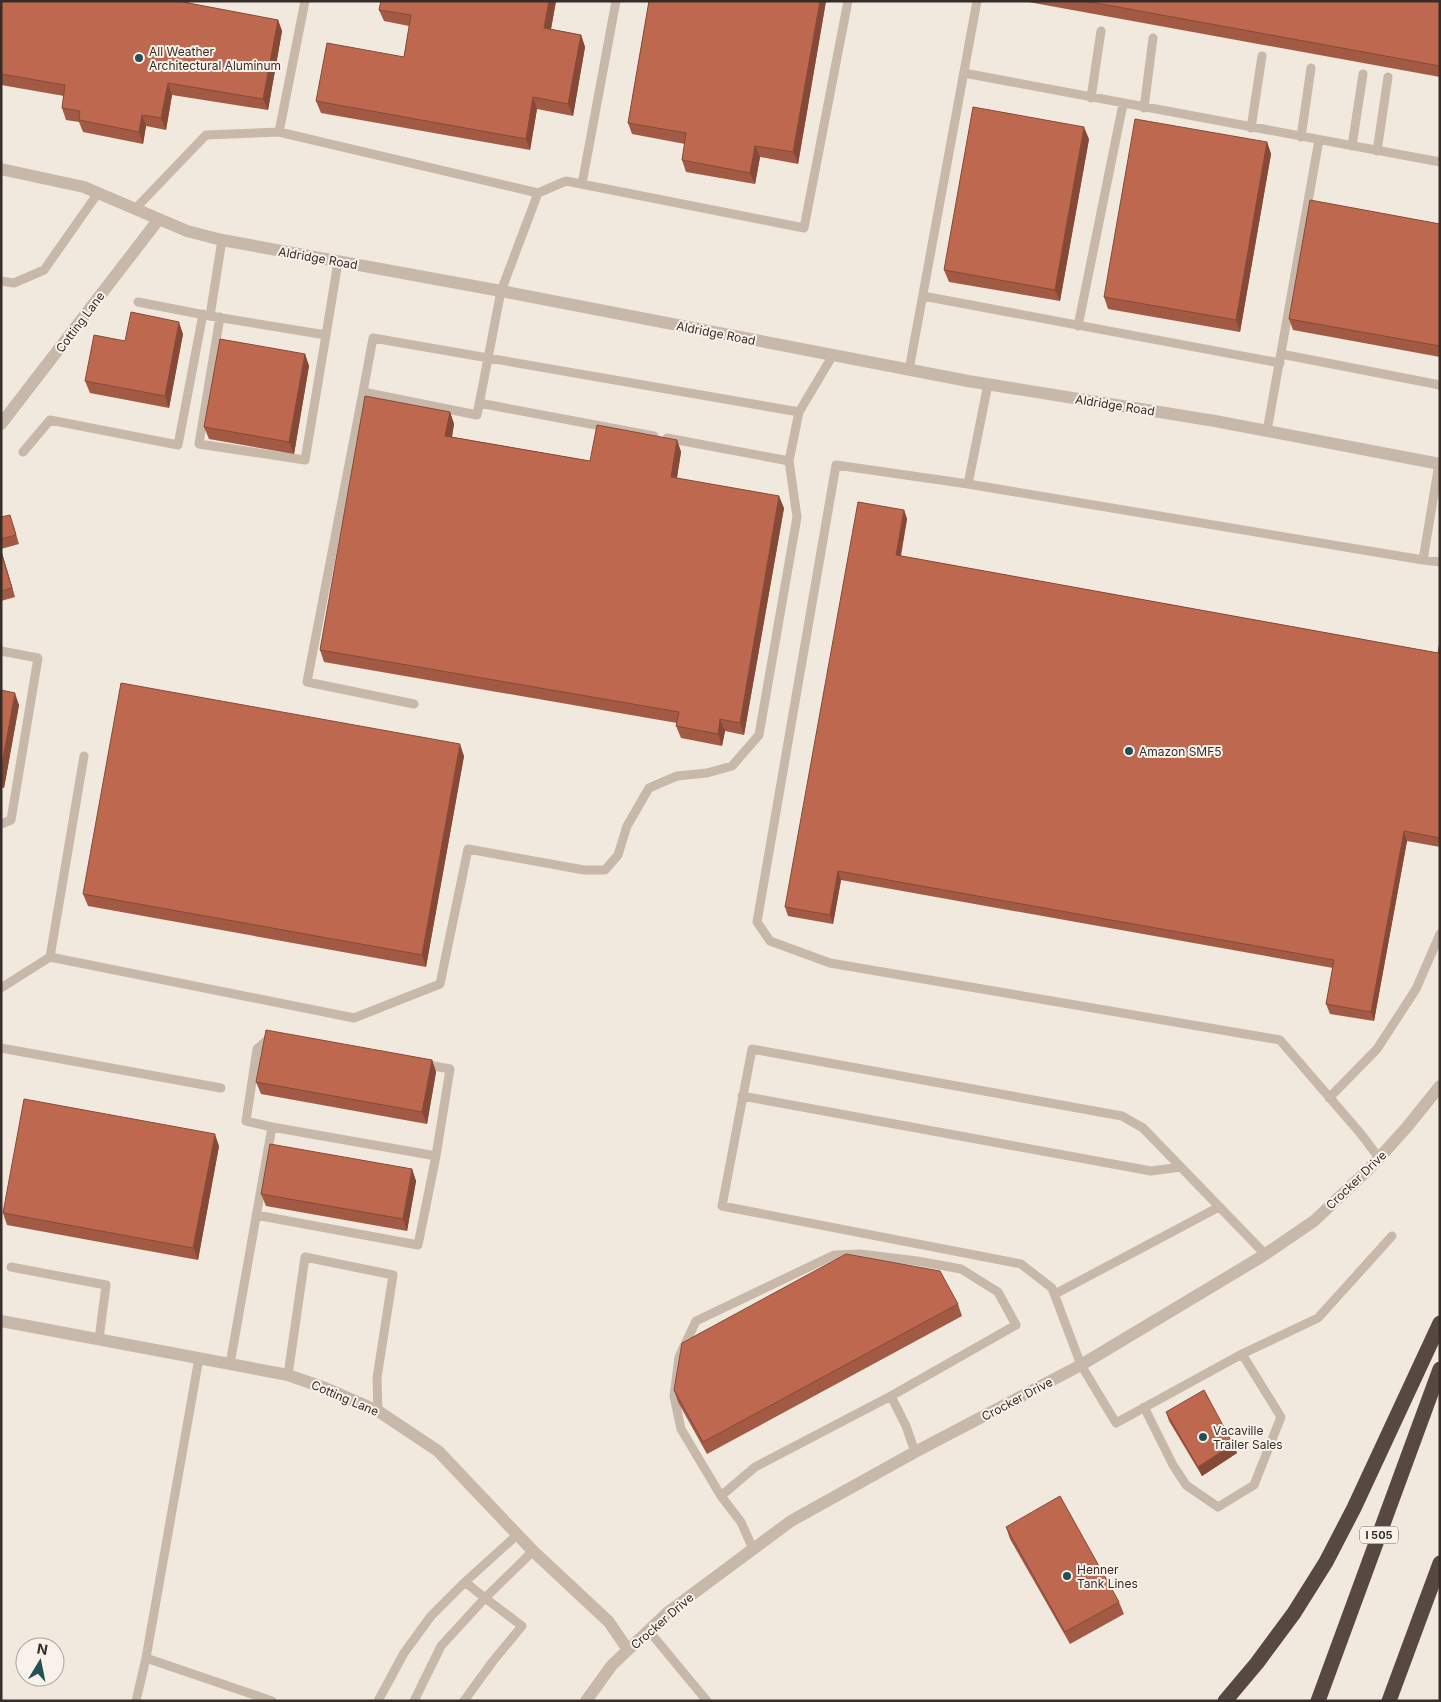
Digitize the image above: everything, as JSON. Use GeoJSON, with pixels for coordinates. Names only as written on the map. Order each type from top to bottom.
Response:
{"type":"FeatureCollection","features":[{"type":"Feature","properties":{"kind":"highway"},"geometry":{"type":"LineString","coordinates":[[1225,1701],[1294,1613],[1326,1562],[1354,1508],[1440,1323]]}},
{"type":"Feature","properties":{"kind":"highway","name":"I 505"},"geometry":{"type":"LineString","coordinates":[[1318,1701],[1440,1369]]}},
{"type":"Feature","properties":{"kind":"highway"},"geometry":{"type":"LineString","coordinates":[[1388,1701],[1440,1563]]}},
{"type":"Feature","properties":{"kind":"street","name":"Aldridge Road"},"geometry":{"type":"LineString","coordinates":[[1,169],[84,187],[187,231],[222,240],[501,291],[909,370],[1267,431],[1439,464]]}},
{"type":"Feature","properties":{"kind":"street","name":"Cotting Lane"},"geometry":{"type":"LineString","coordinates":[[1,424],[159,219]]}},
{"type":"Feature","properties":{"kind":"street","name":"Crocker Drive"},"geometry":{"type":"LineString","coordinates":[[586,1701],[612,1665],[667,1613],[791,1521],[915,1452],[1081,1365],[1265,1254],[1314,1221],[1407,1128],[1440,1086]]}},
{"type":"Feature","properties":{"kind":"street","name":"Cotting Lane"},"geometry":{"type":"LineString","coordinates":[[1,1321],[288,1375],[378,1410],[438,1451],[533,1550],[609,1622],[628,1650]]}},
{"type":"Feature","properties":{"kind":"lane"},"geometry":{"type":"LineString","coordinates":[[279,132],[305,1]]}},
{"type":"Feature","properties":{"kind":"lane"},"geometry":{"type":"LineString","coordinates":[[582,184],[616,1]]}},
{"type":"Feature","properties":{"kind":"lane"},"geometry":{"type":"LineString","coordinates":[[135,209],[206,135],[279,132],[538,193],[566,181],[804,228],[848,1]]}},
{"type":"Feature","properties":{"kind":"lane"},"geometry":{"type":"LineString","coordinates":[[909,370],[976,1]]}},
{"type":"Feature","properties":{"kind":"lane"},"geometry":{"type":"LineString","coordinates":[[1091,98],[1101,31]]}},
{"type":"Feature","properties":{"kind":"lane"},"geometry":{"type":"LineString","coordinates":[[1144,108],[1153,38]]}},
{"type":"Feature","properties":{"kind":"lane"},"geometry":{"type":"LineString","coordinates":[[1252,128],[1262,56]]}},
{"type":"Feature","properties":{"kind":"lane"},"geometry":{"type":"LineString","coordinates":[[1301,137],[1311,68]]}},
{"type":"Feature","properties":{"kind":"lane"},"geometry":{"type":"LineString","coordinates":[[964,73],[1440,162]]}},
{"type":"Feature","properties":{"kind":"lane"},"geometry":{"type":"LineString","coordinates":[[1352,146],[1363,74]]}},
{"type":"Feature","properties":{"kind":"lane"},"geometry":{"type":"LineString","coordinates":[[1377,151],[1388,77]]}},
{"type":"Feature","properties":{"kind":"lane"},"geometry":{"type":"LineString","coordinates":[[1078,326],[1124,104]]}},
{"type":"Feature","properties":{"kind":"lane"},"geometry":{"type":"LineString","coordinates":[[1267,431],[1319,140]]}},
{"type":"Feature","properties":{"kind":"lane"},"geometry":{"type":"LineString","coordinates":[[1,281],[14,282],[44,270],[98,193]]}},
{"type":"Feature","properties":{"kind":"lane"},"geometry":{"type":"LineString","coordinates":[[362,392],[477,415],[501,291],[538,193]]}},
{"type":"Feature","properties":{"kind":"lane"},"geometry":{"type":"LineString","coordinates":[[23,452],[50,420],[178,445],[222,240]]}},
{"type":"Feature","properties":{"kind":"lane"},"geometry":{"type":"LineString","coordinates":[[220,317],[199,444],[305,460],[338,262]]}},
{"type":"Feature","properties":{"kind":"lane"},"geometry":{"type":"LineString","coordinates":[[923,296],[1280,363]]}},
{"type":"Feature","properties":{"kind":"lane"},"geometry":{"type":"LineString","coordinates":[[138,302],[326,336]]}},
{"type":"Feature","properties":{"kind":"lane"},"geometry":{"type":"LineString","coordinates":[[414,704],[307,682],[373,338],[799,412]]}},
{"type":"Feature","properties":{"kind":"lane"},"geometry":{"type":"LineString","coordinates":[[1281,354],[1440,385]]}},
{"type":"Feature","properties":{"kind":"lane"},"geometry":{"type":"LineString","coordinates":[[1,988],[50,957],[354,1018],[440,984],[468,850],[584,870],[605,870],[618,854],[627,826],[649,788],[677,776],[707,773],[732,766],[759,736],[797,517],[789,461],[799,412],[833,355]]}},
{"type":"Feature","properties":{"kind":"lane"},"geometry":{"type":"LineString","coordinates":[[968,484],[988,384]]}},
{"type":"Feature","properties":{"kind":"lane"},"geometry":{"type":"LineString","coordinates":[[479,403],[789,461]]}},
{"type":"Feature","properties":{"kind":"lane"},"geometry":{"type":"LineString","coordinates":[[1423,560],[1439,464]]}},
{"type":"Feature","properties":{"kind":"lane"},"geometry":{"type":"LineString","coordinates":[[1379,1158],[1361,1134],[1280,1040],[830,962],[770,941],[757,922],[836,465],[968,484],[1440,562]]}},
{"type":"Feature","properties":{"kind":"lane"},"geometry":{"type":"LineString","coordinates":[[1,652],[38,658],[11,820],[1,824]]}},
{"type":"Feature","properties":{"kind":"lane"},"geometry":{"type":"LineString","coordinates":[[50,957],[84,756]]}},
{"type":"Feature","properties":{"kind":"lane"},"geometry":{"type":"LineString","coordinates":[[1328,1098],[1377,1049],[1416,989],[1440,934]]}},
{"type":"Feature","properties":{"kind":"lane"},"geometry":{"type":"LineString","coordinates":[[281,1037],[272,1036],[257,1048],[246,1122],[436,1156]]}},
{"type":"Feature","properties":{"kind":"lane"},"geometry":{"type":"LineString","coordinates":[[1,1048],[221,1088]]}},
{"type":"Feature","properties":{"kind":"lane"},"geometry":{"type":"LineString","coordinates":[[1265,1254],[1143,1128],[1122,1116],[752,1049],[722,1206],[1020,1264],[1052,1288],[1081,1365],[1116,1423],[1242,1354],[1318,1318],[1392,1236]]}},
{"type":"Feature","properties":{"kind":"lane"},"geometry":{"type":"LineString","coordinates":[[256,1216],[418,1245],[436,1156],[450,1069],[412,1062]]}},
{"type":"Feature","properties":{"kind":"lane"},"geometry":{"type":"LineString","coordinates":[[742,1096],[1151,1171],[1181,1167]]}},
{"type":"Feature","properties":{"kind":"lane"},"geometry":{"type":"LineString","coordinates":[[230,1364],[272,1127]]}},
{"type":"Feature","properties":{"kind":"lane"},"geometry":{"type":"LineString","coordinates":[[1055,1294],[1219,1207]]}},
{"type":"Feature","properties":{"kind":"lane"},"geometry":{"type":"LineString","coordinates":[[721,1496],[755,1467],[891,1396],[1016,1326],[998,1292],[961,1270],[917,1261],[860,1254],[834,1255],[696,1321],[679,1357],[674,1396],[681,1429],[721,1496],[741,1522],[753,1549]]}},
{"type":"Feature","properties":{"kind":"lane"},"geometry":{"type":"LineString","coordinates":[[288,1375],[305,1257],[393,1275],[377,1378],[378,1410]]}},
{"type":"Feature","properties":{"kind":"lane"},"geometry":{"type":"LineString","coordinates":[[11,1267],[106,1285],[98,1339]]}},
{"type":"Feature","properties":{"kind":"lane"},"geometry":{"type":"LineString","coordinates":[[1144,1407],[1173,1465],[1186,1485],[1218,1507],[1254,1485],[1281,1417],[1242,1354]]}},
{"type":"Feature","properties":{"kind":"lane"},"geometry":{"type":"LineString","coordinates":[[136,1701],[146,1658],[199,1358]]}},
{"type":"Feature","properties":{"kind":"lane"},"geometry":{"type":"LineString","coordinates":[[891,1396],[906,1426],[915,1452]]}},
{"type":"Feature","properties":{"kind":"lane"},"geometry":{"type":"LineString","coordinates":[[378,1701],[404,1653],[425,1624],[465,1582],[518,1534]]}},
{"type":"Feature","properties":{"kind":"lane"},"geometry":{"type":"LineString","coordinates":[[414,1701],[441,1646],[533,1550]]}},
{"type":"Feature","properties":{"kind":"lane"},"geometry":{"type":"LineString","coordinates":[[464,1701],[493,1661],[522,1626],[465,1582]]}},
{"type":"Feature","properties":{"kind":"lane"},"geometry":{"type":"LineString","coordinates":[[649,1630],[701,1698]]}},
{"type":"Feature","properties":{"kind":"lane"},"geometry":{"type":"LineString","coordinates":[[146,1658],[272,1701]]}},
{"type":"Feature","properties":{"kind":"building","name":"All Weather Architectural Aluminum"},"geometry":{"type":"Polygon","coordinates":[[[1,1],[183,1],[278,20],[263,99],[168,83],[161,118],[142,115],[139,132],[79,120],[80,111],[62,108],[65,85],[1,74],[1,1]]]}},
{"type":"Feature","properties":{"kind":"building"},"geometry":{"type":"Polygon","coordinates":[[[381,1],[549,1],[544,28],[581,35],[568,104],[533,97],[526,139],[316,101],[327,43],[404,57],[411,15],[379,10],[381,1]]]}},
{"type":"Feature","properties":{"kind":"building"},"geometry":{"type":"Polygon","coordinates":[[[649,1],[820,1],[793,152],[755,146],[750,173],[682,160],[686,133],[628,123],[649,1]]]}},
{"type":"Feature","properties":{"kind":"building"},"geometry":{"type":"Polygon","coordinates":[[[1085,1],[1440,1],[1440,66],[1085,1]]]}},
{"type":"Feature","properties":{"kind":"building"},"geometry":{"type":"Polygon","coordinates":[[[973,107],[1084,127],[1055,290],[944,270],[973,107]]]}},
{"type":"Feature","properties":{"kind":"building"},"geometry":{"type":"Polygon","coordinates":[[[1135,119],[1267,142],[1236,320],[1104,297],[1135,119]]]}},
{"type":"Feature","properties":{"kind":"building"},"geometry":{"type":"Polygon","coordinates":[[[1310,200],[1440,224],[1440,346],[1289,319],[1310,200]]]}},
{"type":"Feature","properties":{"kind":"building"},"geometry":{"type":"Polygon","coordinates":[[[131,312],[179,322],[165,396],[85,381],[94,335],[125,341],[131,312]]]}},
{"type":"Feature","properties":{"kind":"building"},"geometry":{"type":"Polygon","coordinates":[[[220,339],[305,354],[289,442],[204,427],[220,339]]]}},
{"type":"Feature","properties":{"kind":"building"},"geometry":{"type":"Polygon","coordinates":[[[365,396],[450,412],[445,436],[590,461],[597,425],[677,440],[671,477],[779,496],[740,723],[720,719],[718,734],[676,726],[679,712],[320,650],[365,396]]]}},
{"type":"Feature","properties":{"kind":"building","name":"Amazon SMF5"},"geometry":{"type":"Polygon","coordinates":[[[858,502],[904,510],[896,555],[1438,653],[1440,642],[1440,838],[1404,831],[1371,1012],[1326,1004],[1334,960],[838,871],[830,915],[785,907],[858,502]]]}},
{"type":"Feature","properties":{"kind":"building"},"geometry":{"type":"Polygon","coordinates":[[[10,515],[16,535],[1,539],[1,517],[10,515]]]}},
{"type":"Feature","properties":{"kind":"building"},"geometry":{"type":"Polygon","coordinates":[[[1,552],[12,588],[1,591],[1,552]]]}},
{"type":"Feature","properties":{"kind":"building"},"geometry":{"type":"Polygon","coordinates":[[[121,683],[460,744],[422,955],[83,894],[121,683]]]}},
{"type":"Feature","properties":{"kind":"building"},"geometry":{"type":"Polygon","coordinates":[[[1,690],[15,693],[1,770],[1,690]]]}},
{"type":"Feature","properties":{"kind":"building"},"geometry":{"type":"Polygon","coordinates":[[[266,1030],[432,1060],[422,1112],[256,1082],[266,1030]]]}},
{"type":"Feature","properties":{"kind":"building"},"geometry":{"type":"Polygon","coordinates":[[[24,1099],[215,1134],[193,1248],[3,1213],[24,1099]]]}},
{"type":"Feature","properties":{"kind":"building"},"geometry":{"type":"Polygon","coordinates":[[[270,1144],[412,1169],[403,1219],[261,1194],[270,1144]]]}},
{"type":"Feature","properties":{"kind":"building"},"geometry":{"type":"Polygon","coordinates":[[[846,1254],[940,1271],[958,1304],[703,1442],[674,1390],[682,1343],[846,1254]]]}},
{"type":"Feature","properties":{"kind":"building","name":"Vacaville Trailer Sales"},"geometry":{"type":"Polygon","coordinates":[[[1204,1390],[1233,1444],[1198,1467],[1166,1412],[1204,1390]]]}},
{"type":"Feature","properties":{"kind":"building","name":"Henner Tank Lines"},"geometry":{"type":"Polygon","coordinates":[[[1060,1496],[1119,1602],[1065,1632],[1006,1527],[1060,1496]]]}},
{"type":"Feature","properties":{"kind":"place","name":"All Weather Architectural Aluminum"},"geometry":{"type":"Point","coordinates":[139,58]}},
{"type":"Feature","properties":{"kind":"place","name":"Amazon SMF5"},"geometry":{"type":"Point","coordinates":[1129,751]}},
{"type":"Feature","properties":{"kind":"place","name":"Vacaville Trailer Sales"},"geometry":{"type":"Point","coordinates":[1203,1437]}},
{"type":"Feature","properties":{"kind":"place","name":"Henner Tank Lines"},"geometry":{"type":"Point","coordinates":[1067,1576]}}]}
